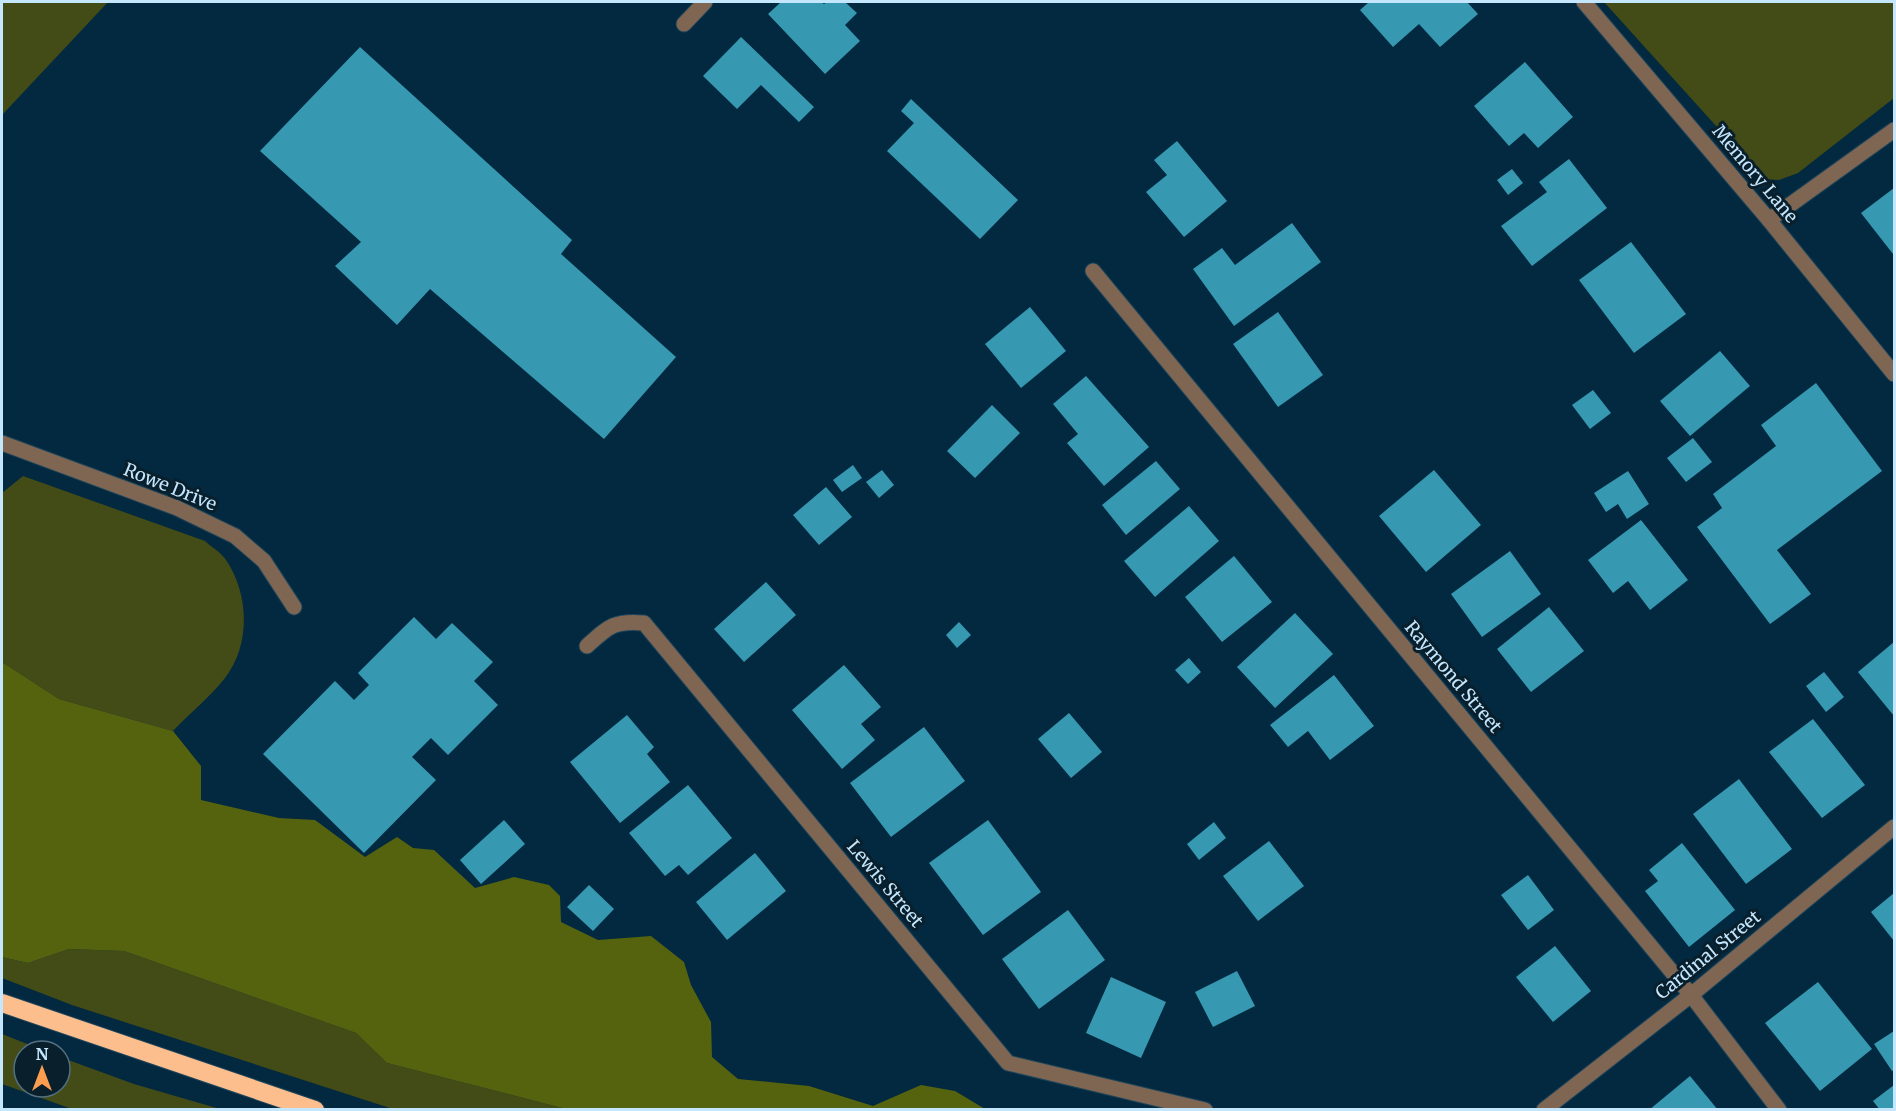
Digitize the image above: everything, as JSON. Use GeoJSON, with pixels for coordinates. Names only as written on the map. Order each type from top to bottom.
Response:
{"type":"FeatureCollection","features":[{"type":"Feature","properties":{"kind":"highway"},"geometry":{"type":"LineString","coordinates":[[2,1003],[315,1110]]}},
{"type":"Feature","properties":{"kind":"street"},"geometry":{"type":"LineString","coordinates":[[684,24],[705,2]]}},
{"type":"Feature","properties":{"kind":"street","name":"Memory Lane"},"geometry":{"type":"LineString","coordinates":[[1584,2],[1894,374]]}},
{"type":"Feature","properties":{"kind":"street"},"geometry":{"type":"LineString","coordinates":[[1768,220],[1894,130]]}},
{"type":"Feature","properties":{"kind":"street","name":"Raymond Street"},"geometry":{"type":"LineString","coordinates":[[1093,271],[1691,995],[1779,1110]]}},
{"type":"Feature","properties":{"kind":"street","name":"Rowe Drive"},"geometry":{"type":"LineString","coordinates":[[2,443],[177,508],[235,536],[264,561],[294,607]]}},
{"type":"Feature","properties":{"kind":"street","name":"Lewis Street"},"geometry":{"type":"LineString","coordinates":[[587,646],[606,629],[625,621],[644,623],[1008,1063],[1205,1110]]}},
{"type":"Feature","properties":{"kind":"street","name":"Cardinal Street"},"geometry":{"type":"LineString","coordinates":[[1544,1110],[1691,995],[1894,827]]}},
{"type":"Feature","properties":{"kind":"green space"},"geometry":{"type":"Polygon","coordinates":[[[4,2],[108,2],[2,115],[2,4],[4,2]]]}},
{"type":"Feature","properties":{"kind":"green space"},"geometry":{"type":"Polygon","coordinates":[[[1604,2],[1894,2],[1894,98],[1798,173],[1779,180],[1764,179],[1604,2]]]}},
{"type":"Feature","properties":{"kind":"green space"},"geometry":{"type":"Polygon","coordinates":[[[23,476],[205,541],[221,554],[234,573],[243,603],[243,635],[239,650],[225,678],[173,731],[59,699],[2,662],[2,493],[23,476]]]}},
{"type":"Feature","properties":{"kind":"green space"},"geometry":{"type":"Polygon","coordinates":[[[2,662],[59,699],[173,731],[201,766],[201,800],[279,818],[315,820],[365,857],[397,837],[413,848],[434,850],[475,888],[514,877],[549,885],[560,896],[561,922],[598,940],[651,936],[684,962],[691,985],[711,1022],[712,1057],[738,1079],[809,1086],[873,1106],[921,1085],[955,1091],[985,1109],[566,1109],[387,1063],[356,1033],[124,951],[69,949],[28,963],[2,957],[2,662]]]}},
{"type":"Feature","properties":{"kind":"green space"},"geometry":{"type":"Polygon","coordinates":[[[69,949],[124,951],[356,1033],[387,1063],[566,1109],[393,1109],[72,1005],[2,978],[2,957],[28,963],[69,949]]]}},
{"type":"Feature","properties":{"kind":"green space"},"geometry":{"type":"Polygon","coordinates":[[[2,1034],[15,1039],[12,1039],[12,1088],[2,1084],[2,1034]]]}},
{"type":"Feature","properties":{"kind":"green space"},"geometry":{"type":"Polygon","coordinates":[[[72,1061],[134,1084],[220,1109],[72,1109],[44,1099],[72,1099],[72,1061]]]}},
{"type":"Feature","properties":{"kind":"building"},"geometry":{"type":"Polygon","coordinates":[[[781,2],[821,2],[824,4],[845,2],[857,13],[845,25],[860,41],[825,74],[768,14],[781,2]]]}},
{"type":"Feature","properties":{"kind":"building"},"geometry":{"type":"Polygon","coordinates":[[[1369,2],[1467,2],[1478,14],[1440,47],[1419,24],[1393,47],[1360,10],[1369,2]]]}},
{"type":"Feature","properties":{"kind":"building"},"geometry":{"type":"Polygon","coordinates":[[[741,37],[814,107],[799,122],[761,85],[737,109],[703,76],[741,37]]]}},
{"type":"Feature","properties":{"kind":"building"},"geometry":{"type":"Polygon","coordinates":[[[360,47],[572,240],[561,254],[676,357],[604,439],[430,289],[397,325],[335,266],[361,242],[260,151],[360,47]]]}},
{"type":"Feature","properties":{"kind":"building"},"geometry":{"type":"Polygon","coordinates":[[[1525,62],[1573,117],[1538,148],[1524,133],[1509,146],[1474,106],[1525,62]]]}},
{"type":"Feature","properties":{"kind":"building"},"geometry":{"type":"Polygon","coordinates":[[[911,99],[1018,200],[980,239],[887,151],[914,123],[901,111],[911,99]]]}},
{"type":"Feature","properties":{"kind":"building"},"geometry":{"type":"Polygon","coordinates":[[[1177,141],[1227,201],[1184,237],[1146,192],[1167,175],[1154,160],[1177,141]]]}},
{"type":"Feature","properties":{"kind":"building"},"geometry":{"type":"Polygon","coordinates":[[[1569,159],[1607,208],[1532,266],[1501,226],[1547,192],[1539,182],[1569,159]]]}},
{"type":"Feature","properties":{"kind":"building"},"geometry":{"type":"Polygon","coordinates":[[[1512,169],[1523,183],[1508,195],[1497,180],[1512,169]]]}},
{"type":"Feature","properties":{"kind":"building"},"geometry":{"type":"Polygon","coordinates":[[[1894,188],[1894,252],[1893,254],[1861,213],[1894,188]]]}},
{"type":"Feature","properties":{"kind":"building"},"geometry":{"type":"Polygon","coordinates":[[[1292,223],[1321,262],[1234,326],[1193,269],[1222,248],[1235,265],[1292,223]]]}},
{"type":"Feature","properties":{"kind":"building"},"geometry":{"type":"Polygon","coordinates":[[[1631,242],[1686,314],[1634,353],[1579,280],[1631,242]]]}},
{"type":"Feature","properties":{"kind":"building"},"geometry":{"type":"Polygon","coordinates":[[[1030,307],[1066,351],[1021,388],[985,344],[1030,307]]]}},
{"type":"Feature","properties":{"kind":"building"},"geometry":{"type":"Polygon","coordinates":[[[1278,312],[1323,375],[1278,407],[1233,344],[1278,312]]]}},
{"type":"Feature","properties":{"kind":"building"},"geometry":{"type":"Polygon","coordinates":[[[1720,351],[1750,386],[1690,436],[1660,401],[1720,351]]]}},
{"type":"Feature","properties":{"kind":"building"},"geometry":{"type":"Polygon","coordinates":[[[1086,376],[1149,447],[1104,486],[1067,443],[1078,434],[1053,404],[1086,376]]]}},
{"type":"Feature","properties":{"kind":"building"},"geometry":{"type":"Polygon","coordinates":[[[1816,383],[1882,471],[1777,550],[1811,594],[1770,624],[1697,527],[1722,508],[1713,494],[1776,446],[1761,425],[1816,383]]]}},
{"type":"Feature","properties":{"kind":"building"},"geometry":{"type":"Polygon","coordinates":[[[1593,390],[1611,413],[1590,429],[1572,405],[1593,390]]]}},
{"type":"Feature","properties":{"kind":"building"},"geometry":{"type":"Polygon","coordinates":[[[992,405],[1020,433],[975,478],[947,451],[992,405]]]}},
{"type":"Feature","properties":{"kind":"building"},"geometry":{"type":"Polygon","coordinates":[[[1693,438],[1712,462],[1686,482],[1667,458],[1693,438]]]}},
{"type":"Feature","properties":{"kind":"building"},"geometry":{"type":"Polygon","coordinates":[[[1156,461],[1180,489],[1126,535],[1102,505],[1156,461]]]}},
{"type":"Feature","properties":{"kind":"building"},"geometry":{"type":"Polygon","coordinates":[[[853,465],[862,478],[842,492],[833,480],[853,465]]]}},
{"type":"Feature","properties":{"kind":"building"},"geometry":{"type":"Polygon","coordinates":[[[882,470],[894,485],[879,498],[866,482],[882,470]]]}},
{"type":"Feature","properties":{"kind":"building"},"geometry":{"type":"Polygon","coordinates":[[[1434,470],[1481,525],[1426,572],[1379,516],[1434,470]]]}},
{"type":"Feature","properties":{"kind":"building"},"geometry":{"type":"Polygon","coordinates":[[[1628,471],[1649,504],[1627,519],[1618,504],[1606,512],[1594,493],[1628,471]]]}},
{"type":"Feature","properties":{"kind":"building"},"geometry":{"type":"Polygon","coordinates":[[[826,487],[852,517],[819,545],[793,515],[826,487]]]}},
{"type":"Feature","properties":{"kind":"building"},"geometry":{"type":"Polygon","coordinates":[[[1189,506],[1219,541],[1155,597],[1124,561],[1189,506]]]}},
{"type":"Feature","properties":{"kind":"building"},"geometry":{"type":"Polygon","coordinates":[[[1641,520],[1688,580],[1650,610],[1628,581],[1613,593],[1588,560],[1641,520]]]}},
{"type":"Feature","properties":{"kind":"building"},"geometry":{"type":"Polygon","coordinates":[[[1510,551],[1541,594],[1482,637],[1451,594],[1510,551]]]}},
{"type":"Feature","properties":{"kind":"building"},"geometry":{"type":"Polygon","coordinates":[[[1234,556],[1272,602],[1222,642],[1185,597],[1234,556]]]}},
{"type":"Feature","properties":{"kind":"building"},"geometry":{"type":"Polygon","coordinates":[[[766,582],[796,615],[744,662],[714,629],[766,582]]]}},
{"type":"Feature","properties":{"kind":"building"},"geometry":{"type":"Polygon","coordinates":[[[1549,607],[1584,651],[1531,692],[1497,649],[1549,607]]]}},
{"type":"Feature","properties":{"kind":"building"},"geometry":{"type":"Polygon","coordinates":[[[1295,613],[1333,654],[1275,708],[1237,667],[1295,613]]]}},
{"type":"Feature","properties":{"kind":"building"},"geometry":{"type":"Polygon","coordinates":[[[414,617],[436,639],[452,623],[493,662],[474,681],[498,705],[448,755],[431,738],[412,757],[436,780],[364,853],[263,754],[335,681],[354,700],[369,685],[358,673],[414,617]]]}},
{"type":"Feature","properties":{"kind":"building"},"geometry":{"type":"Polygon","coordinates":[[[959,622],[971,635],[957,648],[946,635],[959,622]]]}},
{"type":"Feature","properties":{"kind":"building"},"geometry":{"type":"Polygon","coordinates":[[[1894,642],[1894,716],[1858,672],[1894,642]]]}},
{"type":"Feature","properties":{"kind":"building"},"geometry":{"type":"Polygon","coordinates":[[[1189,658],[1201,672],[1188,684],[1175,670],[1189,658]]]}},
{"type":"Feature","properties":{"kind":"building"},"geometry":{"type":"Polygon","coordinates":[[[844,665],[881,707],[861,724],[875,740],[842,769],[792,710],[844,665]]]}},
{"type":"Feature","properties":{"kind":"building"},"geometry":{"type":"Polygon","coordinates":[[[1824,672],[1844,697],[1826,712],[1806,686],[1824,672]]]}},
{"type":"Feature","properties":{"kind":"building"},"geometry":{"type":"Polygon","coordinates":[[[1334,675],[1374,726],[1330,760],[1308,731],[1288,747],[1270,725],[1334,675]]]}},
{"type":"Feature","properties":{"kind":"building"},"geometry":{"type":"Polygon","coordinates":[[[1069,713],[1102,752],[1071,778],[1038,739],[1069,713]]]}},
{"type":"Feature","properties":{"kind":"building"},"geometry":{"type":"Polygon","coordinates":[[[627,715],[654,747],[647,754],[670,782],[620,823],[570,762],[627,715]]]}},
{"type":"Feature","properties":{"kind":"building"},"geometry":{"type":"Polygon","coordinates":[[[1813,719],[1865,785],[1822,818],[1769,752],[1813,719]]]}},
{"type":"Feature","properties":{"kind":"building"},"geometry":{"type":"Polygon","coordinates":[[[924,727],[965,781],[891,837],[850,783],[924,727]]]}},
{"type":"Feature","properties":{"kind":"building"},"geometry":{"type":"Polygon","coordinates":[[[1739,779],[1792,849],[1746,884],[1693,814],[1739,779]]]}},
{"type":"Feature","properties":{"kind":"building"},"geometry":{"type":"Polygon","coordinates":[[[688,785],[732,838],[688,875],[679,865],[665,876],[629,833],[688,785]]]}},
{"type":"Feature","properties":{"kind":"building"},"geometry":{"type":"Polygon","coordinates":[[[504,820],[525,844],[481,884],[460,860],[504,820]]]}},
{"type":"Feature","properties":{"kind":"building"},"geometry":{"type":"Polygon","coordinates":[[[988,820],[1041,892],[983,935],[929,863],[988,820]]]}},
{"type":"Feature","properties":{"kind":"building"},"geometry":{"type":"Polygon","coordinates":[[[1214,822],[1226,838],[1199,860],[1187,844],[1214,822]]]}},
{"type":"Feature","properties":{"kind":"building"},"geometry":{"type":"Polygon","coordinates":[[[1269,841],[1304,886],[1258,921],[1223,876],[1269,841]]]}},
{"type":"Feature","properties":{"kind":"building"},"geometry":{"type":"Polygon","coordinates":[[[1682,843],[1735,910],[1689,947],[1645,891],[1658,881],[1649,870],[1682,843]]]}},
{"type":"Feature","properties":{"kind":"building"},"geometry":{"type":"Polygon","coordinates":[[[755,853],[786,891],[727,940],[696,902],[755,853]]]}},
{"type":"Feature","properties":{"kind":"building"},"geometry":{"type":"Polygon","coordinates":[[[1528,875],[1554,910],[1528,930],[1501,895],[1528,875]]]}},
{"type":"Feature","properties":{"kind":"building"},"geometry":{"type":"Polygon","coordinates":[[[589,885],[614,909],[593,931],[567,907],[589,885]]]}},
{"type":"Feature","properties":{"kind":"building"},"geometry":{"type":"Polygon","coordinates":[[[1894,893],[1894,941],[1871,912],[1894,893]]]}},
{"type":"Feature","properties":{"kind":"building"},"geometry":{"type":"Polygon","coordinates":[[[1068,910],[1105,960],[1039,1009],[1002,959],[1068,910]]]}},
{"type":"Feature","properties":{"kind":"building"},"geometry":{"type":"Polygon","coordinates":[[[1555,946],[1591,991],[1553,1022],[1516,977],[1555,946]]]}},
{"type":"Feature","properties":{"kind":"building"},"geometry":{"type":"Polygon","coordinates":[[[1237,971],[1255,1006],[1213,1027],[1195,992],[1237,971]]]}},
{"type":"Feature","properties":{"kind":"building"},"geometry":{"type":"Polygon","coordinates":[[[1111,977],[1166,1002],[1141,1058],[1086,1033],[1111,977]]]}},
{"type":"Feature","properties":{"kind":"building"},"geometry":{"type":"Polygon","coordinates":[[[1818,982],[1872,1049],[1820,1091],[1765,1023],[1818,982]]]}},
{"type":"Feature","properties":{"kind":"building"},"geometry":{"type":"Polygon","coordinates":[[[1894,1031],[1894,1070],[1892,1071],[1874,1044],[1894,1031]]]}},
{"type":"Feature","properties":{"kind":"building"},"geometry":{"type":"Polygon","coordinates":[[[1690,1076],[1718,1110],[1649,1110],[1690,1076]]]}},
{"type":"Feature","properties":{"kind":"building"},"geometry":{"type":"Polygon","coordinates":[[[1894,1085],[1894,1110],[1880,1110],[1873,1101],[1894,1085]]]}}]}
